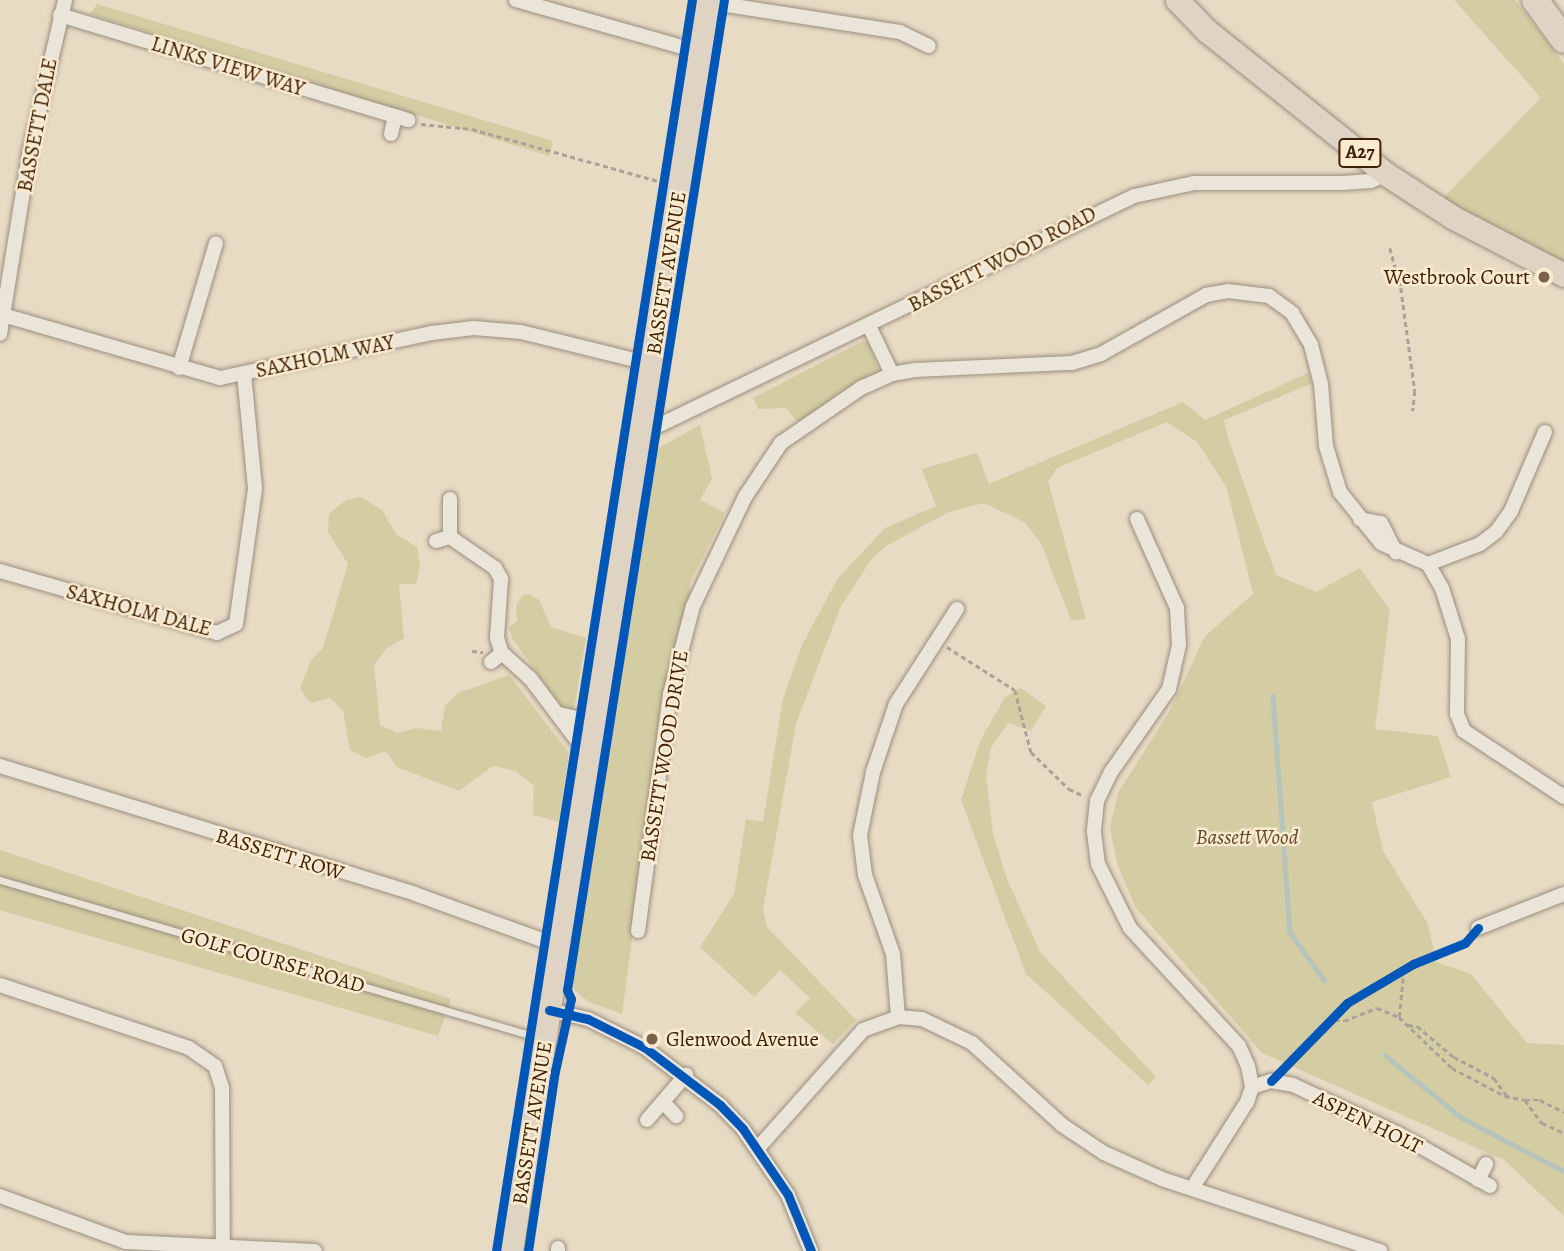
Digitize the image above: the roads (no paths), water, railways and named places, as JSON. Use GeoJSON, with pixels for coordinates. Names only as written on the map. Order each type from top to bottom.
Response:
{"type":"FeatureCollection","features":[{"type":"Feature","properties":{"kind":"highway"},"geometry":{"type":"LineString","coordinates":[[1535,0],[1564,40]]}},
{"type":"Feature","properties":{"kind":"main road","name":"A27"},"geometry":{"type":"LineString","coordinates":[[1177,0],[1207,31],[1386,174],[1454,218],[1564,275]]}},
{"type":"Feature","properties":{"kind":"main road","name":"BASSETT AVENUE"},"geometry":{"type":"LineString","coordinates":[[511,1251],[708,1]]}},
{"type":"Feature","properties":{"kind":"street","name":"BASSETT DALE"},"geometry":{"type":"LineString","coordinates":[[0,334],[29,154],[65,0]]}},
{"type":"Feature","properties":{"kind":"street"},"geometry":{"type":"LineString","coordinates":[[516,0],[700,52]]}},
{"type":"Feature","properties":{"kind":"street"},"geometry":{"type":"LineString","coordinates":[[708,1],[900,32],[929,46]]}},
{"type":"Feature","properties":{"kind":"street","name":"LINKS VIEW WAY"},"geometry":{"type":"LineString","coordinates":[[60,15],[408,120],[391,134]]}},
{"type":"Feature","properties":{"kind":"street","name":"BASSETT WOOD ROAD"},"geometry":{"type":"LineString","coordinates":[[641,434],[1134,196],[1194,183],[1343,183],[1371,181],[1386,174]]}},
{"type":"Feature","properties":{"kind":"street"},"geometry":{"type":"LineString","coordinates":[[179,368],[216,243]]}},
{"type":"Feature","properties":{"kind":"street","name":"BASSETT WOOD DRIVE"},"geometry":{"type":"LineString","coordinates":[[638,931],[670,694],[692,606],[745,496],[781,443],[833,405],[892,374],[945,367],[1072,363],[1101,354],[1206,295],[1228,291],[1269,296],[1292,313],[1311,345],[1331,468],[1340,492],[1370,533],[1396,552],[1428,564]]}},
{"type":"Feature","properties":{"kind":"street","name":"SAXHOLM WAY"},"geometry":{"type":"LineString","coordinates":[[3,315],[220,378],[432,333],[474,328],[521,332],[651,364]]}},
{"type":"Feature","properties":{"kind":"street"},"geometry":{"type":"LineString","coordinates":[[869,326],[892,374]]}},
{"type":"Feature","properties":{"kind":"street","name":"SAXHOLM DALE"},"geometry":{"type":"LineString","coordinates":[[0,570],[216,633],[236,624],[255,488],[244,374]]}},
{"type":"Feature","properties":{"kind":"street"},"geometry":{"type":"LineString","coordinates":[[1545,432],[1511,511],[1496,532],[1480,544],[1428,564],[1442,588],[1458,639],[1457,714],[1464,731],[1564,797]]}},
{"type":"Feature","properties":{"kind":"street"},"geometry":{"type":"LineString","coordinates":[[450,499],[443,539],[495,568],[501,579],[497,638],[493,656],[559,713],[589,756]]}},
{"type":"Feature","properties":{"kind":"street"},"geometry":{"type":"LineString","coordinates":[[1137,519],[1177,608],[1180,645],[1175,673],[1097,801],[1098,864],[1111,897],[1130,928],[1239,1046],[1252,1087],[1193,1187]]}},
{"type":"Feature","properties":{"kind":"street"},"geometry":{"type":"LineString","coordinates":[[1144,533],[1159,527]]}},
{"type":"Feature","properties":{"kind":"street"},"geometry":{"type":"LineString","coordinates":[[898,1017],[893,954],[865,875],[860,835],[873,772],[896,704],[935,639],[957,609]]}},
{"type":"Feature","properties":{"kind":"street"},"geometry":{"type":"LineString","coordinates":[[559,713],[577,718],[596,715]]}},
{"type":"Feature","properties":{"kind":"street","name":"BASSETT ROW"},"geometry":{"type":"LineString","coordinates":[[0,766],[415,894],[559,946]]}},
{"type":"Feature","properties":{"kind":"street"},"geometry":{"type":"LineString","coordinates":[[1478,928],[1564,894]]}},
{"type":"Feature","properties":{"kind":"street"},"geometry":{"type":"LineString","coordinates":[[0,985],[189,1048],[215,1066],[222,1087],[224,1250]]}},
{"type":"Feature","properties":{"kind":"street"},"geometry":{"type":"LineString","coordinates":[[549,1010],[609,1028],[686,1075],[720,1105],[758,1148],[788,1195],[811,1251]]}},
{"type":"Feature","properties":{"kind":"street"},"geometry":{"type":"LineString","coordinates":[[758,1148],[863,1030],[898,1017],[946,1027],[972,1043],[1062,1125],[1104,1153],[1162,1179],[1193,1187],[1380,1251]]}},
{"type":"Feature","properties":{"kind":"street"},"geometry":{"type":"LineString","coordinates":[[647,1120],[686,1075]]}},
{"type":"Feature","properties":{"kind":"street","name":"ASPEN HOLT"},"geometry":{"type":"LineString","coordinates":[[1252,1087],[1271,1082],[1293,1085],[1398,1133],[1484,1183],[1486,1164]]}},
{"type":"Feature","properties":{"kind":"street"},"geometry":{"type":"LineString","coordinates":[[664,1103],[676,1116]]}},
{"type":"Feature","properties":{"kind":"street"},"geometry":{"type":"LineString","coordinates":[[0,1196],[127,1242],[224,1250],[315,1251]]}},
{"type":"Feature","properties":{"kind":"lane","name":"GOLF COURSE ROAD"},"geometry":{"type":"LineString","coordinates":[[0,880],[545,1039]]}},
{"type":"Feature","properties":{"kind":"waterway"},"geometry":{"type":"LineString","coordinates":[[1273,696],[1290,932],[1324,980]]}},
{"type":"Feature","properties":{"kind":"waterway"},"geometry":{"type":"LineString","coordinates":[[1385,1055],[1462,1118],[1564,1171]]}},
{"type":"Feature","properties":{"kind":"place","name":"Westbrook Court"},"geometry":{"type":"Point","coordinates":[1544,277]}},
{"type":"Feature","properties":{"kind":"place","name":"Glenwood Avenue"},"geometry":{"type":"Point","coordinates":[652,1039]}},
{"type":"Feature","properties":{"kind":"park label","name":"Bassett Wood"},"geometry":{"type":"Point","coordinates":[1247,837]}}]}
